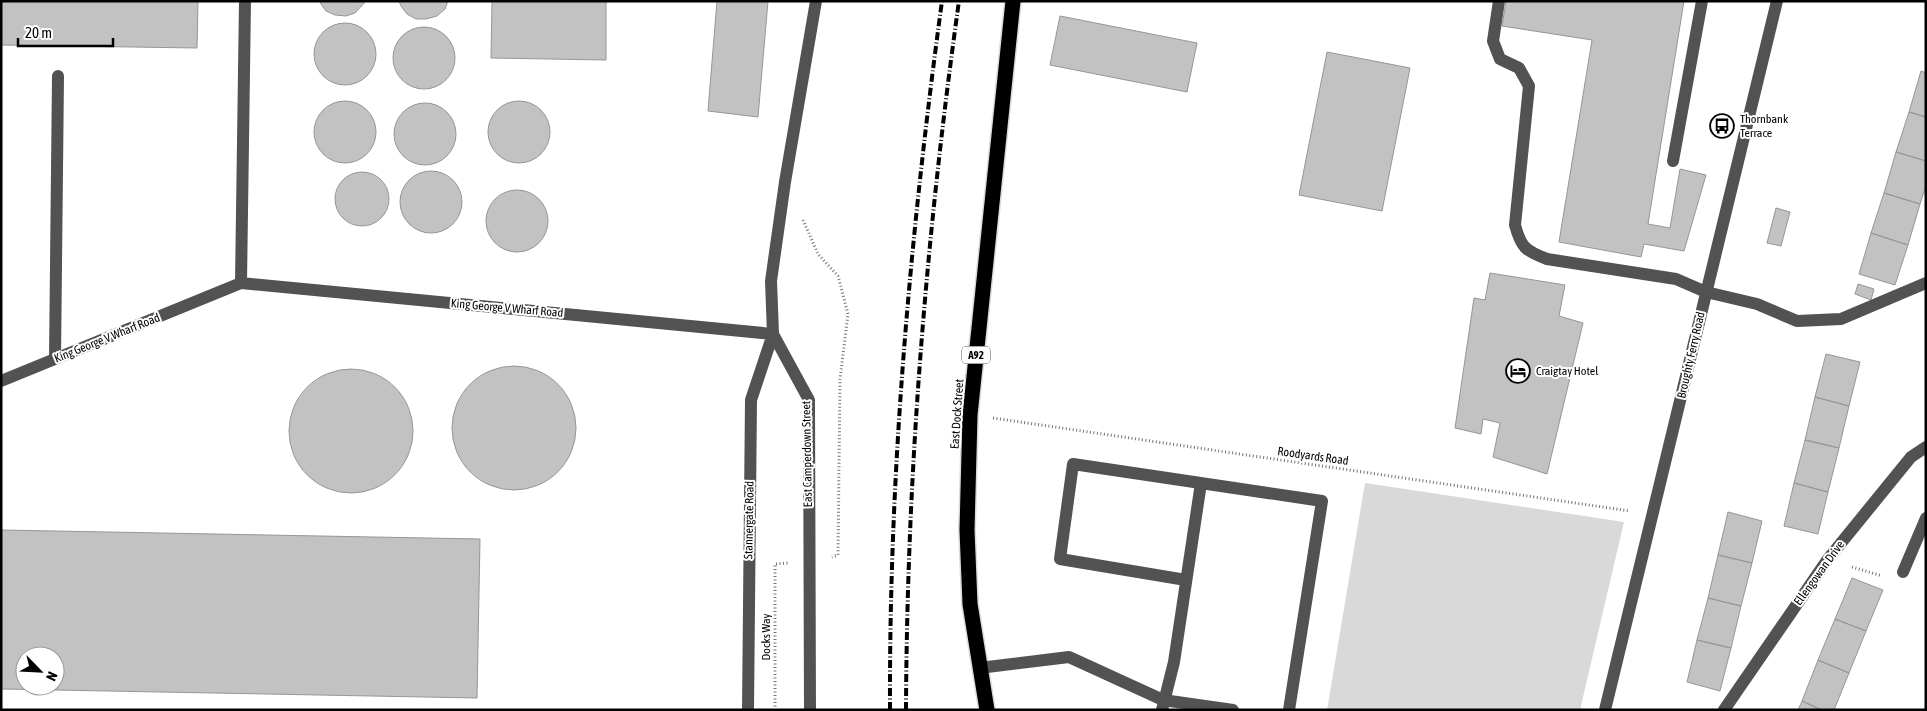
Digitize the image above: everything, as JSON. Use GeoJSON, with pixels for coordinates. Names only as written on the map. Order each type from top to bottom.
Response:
{"type":"FeatureCollection","features":[{"type":"Feature","properties":{"kind":"highway","name":"East Dock Street"},"geometry":{"type":"LineString","coordinates":[[987,710],[969,595],[967,530],[970,415],[1013,1]]}},
{"type":"Feature","properties":{"kind":"street"},"geometry":{"type":"LineString","coordinates":[[241,283],[245,1]]}},
{"type":"Feature","properties":{"kind":"street","name":"East Camperdown Street"},"geometry":{"type":"LineString","coordinates":[[810,710],[808,562],[809,400],[773,334],[771,281],[816,1]]}},
{"type":"Feature","properties":{"kind":"street"},"geometry":{"type":"LineString","coordinates":[[1499,1],[1493,41],[1500,59],[1519,68],[1529,86],[1515,225],[1519,241],[1531,253],[1547,259],[1676,279],[1706,292],[1757,304],[1797,321],[1841,319],[1926,283]]}},
{"type":"Feature","properties":{"kind":"street"},"geometry":{"type":"LineString","coordinates":[[1673,161],[1702,1]]}},
{"type":"Feature","properties":{"kind":"street","name":"Broughty Ferry Road"},"geometry":{"type":"LineString","coordinates":[[1605,710],[1777,1]]}},
{"type":"Feature","properties":{"kind":"street"},"geometry":{"type":"LineString","coordinates":[[55,359],[58,76]]}},
{"type":"Feature","properties":{"kind":"street","name":"King George V Wharf Road"},"geometry":{"type":"LineString","coordinates":[[1,381],[241,283],[773,334]]}},
{"type":"Feature","properties":{"kind":"street","name":"Stannergate Road"},"geometry":{"type":"LineString","coordinates":[[748,710],[751,400],[773,334]]}},
{"type":"Feature","properties":{"kind":"street","name":"Ellengowan Drive"},"geometry":{"type":"LineString","coordinates":[[1724,710],[1828,559],[1911,457],[1926,447]]}},
{"type":"Feature","properties":{"kind":"street"},"geometry":{"type":"LineString","coordinates":[[1186,580],[1060,559],[1073,464],[1322,501],[1289,710]]}},
{"type":"Feature","properties":{"kind":"street"},"geometry":{"type":"LineString","coordinates":[[1162,705],[1174,662],[1201,483]]}},
{"type":"Feature","properties":{"kind":"street"},"geometry":{"type":"LineString","coordinates":[[1903,572],[1926,518]]}},
{"type":"Feature","properties":{"kind":"street"},"geometry":{"type":"LineString","coordinates":[[979,668],[1068,656],[1162,705],[1233,710]]}},
{"type":"Feature","properties":{"kind":"path"},"geometry":{"type":"LineString","coordinates":[[802,218],[818,254],[838,276],[848,314],[840,379],[838,555],[808,562]]}},
{"type":"Feature","properties":{"kind":"path","name":"Roodyards Road"},"geometry":{"type":"LineString","coordinates":[[970,415],[1653,514]]}},
{"type":"Feature","properties":{"kind":"path"},"geometry":{"type":"LineString","coordinates":[[1828,559],[1891,578]]}},
{"type":"Feature","properties":{"kind":"path","name":"Docks Way"},"geometry":{"type":"LineString","coordinates":[[775,564],[775,710]]}},
{"type":"Feature","properties":{"kind":"shaded area"},"geometry":{"type":"Polygon","coordinates":[[[1365,483],[1624,522],[1580,710],[1327,710],[1365,483]]]}},
{"type":"Feature","properties":{"kind":"building"},"geometry":{"type":"Polygon","coordinates":[[[1,1],[198,1],[197,48],[1,45],[1,1]]]}},
{"type":"Feature","properties":{"kind":"building"},"geometry":{"type":"Polygon","coordinates":[[[319,1],[366,1],[355,13],[346,16],[335,15],[326,11],[319,1]]]}},
{"type":"Feature","properties":{"kind":"building"},"geometry":{"type":"Polygon","coordinates":[[[399,1],[448,1],[445,9],[437,16],[416,19],[407,14],[399,1]]]}},
{"type":"Feature","properties":{"kind":"building"},"geometry":{"type":"Polygon","coordinates":[[[492,1],[606,1],[606,60],[491,58],[492,1]]]}},
{"type":"Feature","properties":{"kind":"building"},"geometry":{"type":"Polygon","coordinates":[[[717,1],[768,1],[758,117],[708,111],[717,1]]]}},
{"type":"Feature","properties":{"kind":"building"},"geometry":{"type":"Polygon","coordinates":[[[1506,1],[1684,1],[1648,224],[1670,228],[1680,169],[1706,175],[1684,251],[1644,244],[1641,257],[1559,242],[1592,40],[1502,26],[1506,1]]]}},
{"type":"Feature","properties":{"kind":"building"},"geometry":{"type":"Polygon","coordinates":[[[1060,16],[1197,43],[1187,92],[1050,65],[1060,16]]]}},
{"type":"Feature","properties":{"kind":"building"},"geometry":{"type":"Polygon","coordinates":[[[345,23],[357,25],[367,32],[374,42],[376,54],[374,66],[367,76],[357,83],[345,85],[333,83],[323,76],[316,66],[314,54],[316,42],[323,32],[333,25],[345,23]]]}},
{"type":"Feature","properties":{"kind":"building"},"geometry":{"type":"Polygon","coordinates":[[[424,27],[436,29],[446,36],[453,46],[455,58],[453,70],[446,80],[436,87],[424,89],[412,87],[402,80],[395,70],[393,58],[395,46],[402,36],[412,29],[424,27]]]}},
{"type":"Feature","properties":{"kind":"building"},"geometry":{"type":"Polygon","coordinates":[[[1327,52],[1410,68],[1382,211],[1299,195],[1327,52]]]}},
{"type":"Feature","properties":{"kind":"building"},"geometry":{"type":"Polygon","coordinates":[[[1921,71],[1926,73],[1926,117],[1909,112],[1921,71]]]}},
{"type":"Feature","properties":{"kind":"building"},"geometry":{"type":"Polygon","coordinates":[[[345,101],[357,103],[367,110],[374,120],[376,132],[374,144],[367,154],[357,161],[345,163],[333,161],[323,154],[316,144],[314,132],[316,120],[323,110],[333,103],[345,101]]]}},
{"type":"Feature","properties":{"kind":"building"},"geometry":{"type":"Polygon","coordinates":[[[519,101],[531,103],[541,110],[548,120],[550,132],[548,144],[541,154],[531,161],[519,163],[507,161],[497,154],[490,144],[488,132],[490,120],[497,110],[507,103],[519,101]]]}},
{"type":"Feature","properties":{"kind":"building"},"geometry":{"type":"Polygon","coordinates":[[[425,103],[437,105],[447,112],[454,122],[456,134],[454,146],[447,156],[437,163],[425,165],[413,163],[403,156],[396,146],[394,134],[396,122],[403,112],[413,105],[425,103]]]}},
{"type":"Feature","properties":{"kind":"building"},"geometry":{"type":"Polygon","coordinates":[[[1909,112],[1926,117],[1926,161],[1896,152],[1909,112]]]}},
{"type":"Feature","properties":{"kind":"building"},"geometry":{"type":"Polygon","coordinates":[[[1896,152],[1926,161],[1926,186],[1920,204],[1884,193],[1896,152]]]}},
{"type":"Feature","properties":{"kind":"building"},"geometry":{"type":"Polygon","coordinates":[[[431,171],[443,173],[453,180],[460,190],[462,202],[460,214],[453,224],[443,231],[431,233],[419,231],[409,224],[402,214],[400,202],[402,190],[409,180],[419,173],[431,171]]]}},
{"type":"Feature","properties":{"kind":"building"},"geometry":{"type":"Polygon","coordinates":[[[362,172],[372,174],[381,180],[387,189],[389,199],[387,209],[381,218],[372,224],[362,226],[352,224],[343,218],[337,209],[335,199],[337,189],[343,180],[352,174],[362,172]]]}},
{"type":"Feature","properties":{"kind":"building"},"geometry":{"type":"Polygon","coordinates":[[[517,190],[529,192],[539,199],[546,209],[548,221],[546,233],[539,243],[529,250],[517,252],[505,250],[495,243],[488,233],[486,221],[488,209],[495,199],[505,192],[517,190]]]}},
{"type":"Feature","properties":{"kind":"building"},"geometry":{"type":"Polygon","coordinates":[[[1884,193],[1920,204],[1908,245],[1871,233],[1884,193]]]}},
{"type":"Feature","properties":{"kind":"building"},"geometry":{"type":"Polygon","coordinates":[[[1776,208],[1790,212],[1781,246],[1767,243],[1776,208]]]}},
{"type":"Feature","properties":{"kind":"building"},"geometry":{"type":"Polygon","coordinates":[[[1871,233],[1908,245],[1895,285],[1859,274],[1871,233]]]}},
{"type":"Feature","properties":{"kind":"building","name":"Craigtay Hotel"},"geometry":{"type":"Polygon","coordinates":[[[1490,273],[1565,285],[1559,316],[1583,323],[1547,474],[1493,457],[1500,423],[1483,419],[1481,434],[1455,428],[1474,298],[1485,300],[1490,273]]]}},
{"type":"Feature","properties":{"kind":"building"},"geometry":{"type":"Polygon","coordinates":[[[1858,284],[1874,289],[1871,300],[1855,294],[1858,284]]]}},
{"type":"Feature","properties":{"kind":"building"},"geometry":{"type":"Polygon","coordinates":[[[1826,354],[1860,362],[1849,406],[1815,397],[1826,354]]]}},
{"type":"Feature","properties":{"kind":"building"},"geometry":{"type":"Polygon","coordinates":[[[514,366],[538,371],[558,384],[571,404],[576,428],[571,452],[558,472],[538,485],[514,490],[490,485],[470,472],[457,452],[452,428],[457,404],[470,384],[490,371],[514,366]]]}},
{"type":"Feature","properties":{"kind":"building"},"geometry":{"type":"Polygon","coordinates":[[[351,369],[375,374],[395,387],[408,407],[413,431],[408,455],[395,475],[375,488],[351,493],[327,488],[307,475],[294,455],[289,431],[294,407],[307,387],[327,374],[351,369]]]}},
{"type":"Feature","properties":{"kind":"building"},"geometry":{"type":"Polygon","coordinates":[[[1815,397],[1849,406],[1839,448],[1805,440],[1815,397]]]}},
{"type":"Feature","properties":{"kind":"building"},"geometry":{"type":"Polygon","coordinates":[[[1805,440],[1839,448],[1828,492],[1794,483],[1805,440]]]}},
{"type":"Feature","properties":{"kind":"building"},"geometry":{"type":"Polygon","coordinates":[[[1794,483],[1828,492],[1818,534],[1784,526],[1794,483]]]}},
{"type":"Feature","properties":{"kind":"building"},"geometry":{"type":"Polygon","coordinates":[[[1728,512],[1762,521],[1752,563],[1718,555],[1728,512]]]}},
{"type":"Feature","properties":{"kind":"building"},"geometry":{"type":"Polygon","coordinates":[[[1,530],[480,539],[477,698],[65,690],[65,646],[15,646],[15,689],[1,689],[1,530]]]}},
{"type":"Feature","properties":{"kind":"building"},"geometry":{"type":"Polygon","coordinates":[[[1718,555],[1752,563],[1741,606],[1708,598],[1718,555]]]}},
{"type":"Feature","properties":{"kind":"building"},"geometry":{"type":"Polygon","coordinates":[[[1852,578],[1883,590],[1866,631],[1835,619],[1852,578]]]}},
{"type":"Feature","properties":{"kind":"building"},"geometry":{"type":"Polygon","coordinates":[[[1708,598],[1741,606],[1731,648],[1697,640],[1708,598]]]}},
{"type":"Feature","properties":{"kind":"building"},"geometry":{"type":"Polygon","coordinates":[[[1835,619],[1866,631],[1849,673],[1818,660],[1835,619]]]}},
{"type":"Feature","properties":{"kind":"building"},"geometry":{"type":"Polygon","coordinates":[[[1697,640],[1731,648],[1720,691],[1687,682],[1697,640]]]}},
{"type":"Feature","properties":{"kind":"building"},"geometry":{"type":"Polygon","coordinates":[[[1818,660],[1849,673],[1834,710],[1822,710],[1802,701],[1818,660]]]}},
{"type":"Feature","properties":{"kind":"building"},"geometry":{"type":"Polygon","coordinates":[[[1802,701],[1822,710],[1798,710],[1802,701]]]}},
{"type":"Feature","properties":{"kind":"railway"},"geometry":{"type":"LineString","coordinates":[[890,710],[893,532],[904,355],[920,178],[942,1]]}},
{"type":"Feature","properties":{"kind":"railway"},"geometry":{"type":"LineString","coordinates":[[906,710],[910,532],[920,355],[937,178],[959,1]]}},
{"type":"Feature","properties":{"kind":"place","name":"Thornbank Terrace"},"geometry":{"type":"Point","coordinates":[1722,126]}},
{"type":"Feature","properties":{"kind":"place","name":"Craigtay Hotel"},"geometry":{"type":"Point","coordinates":[1518,371]}}]}
